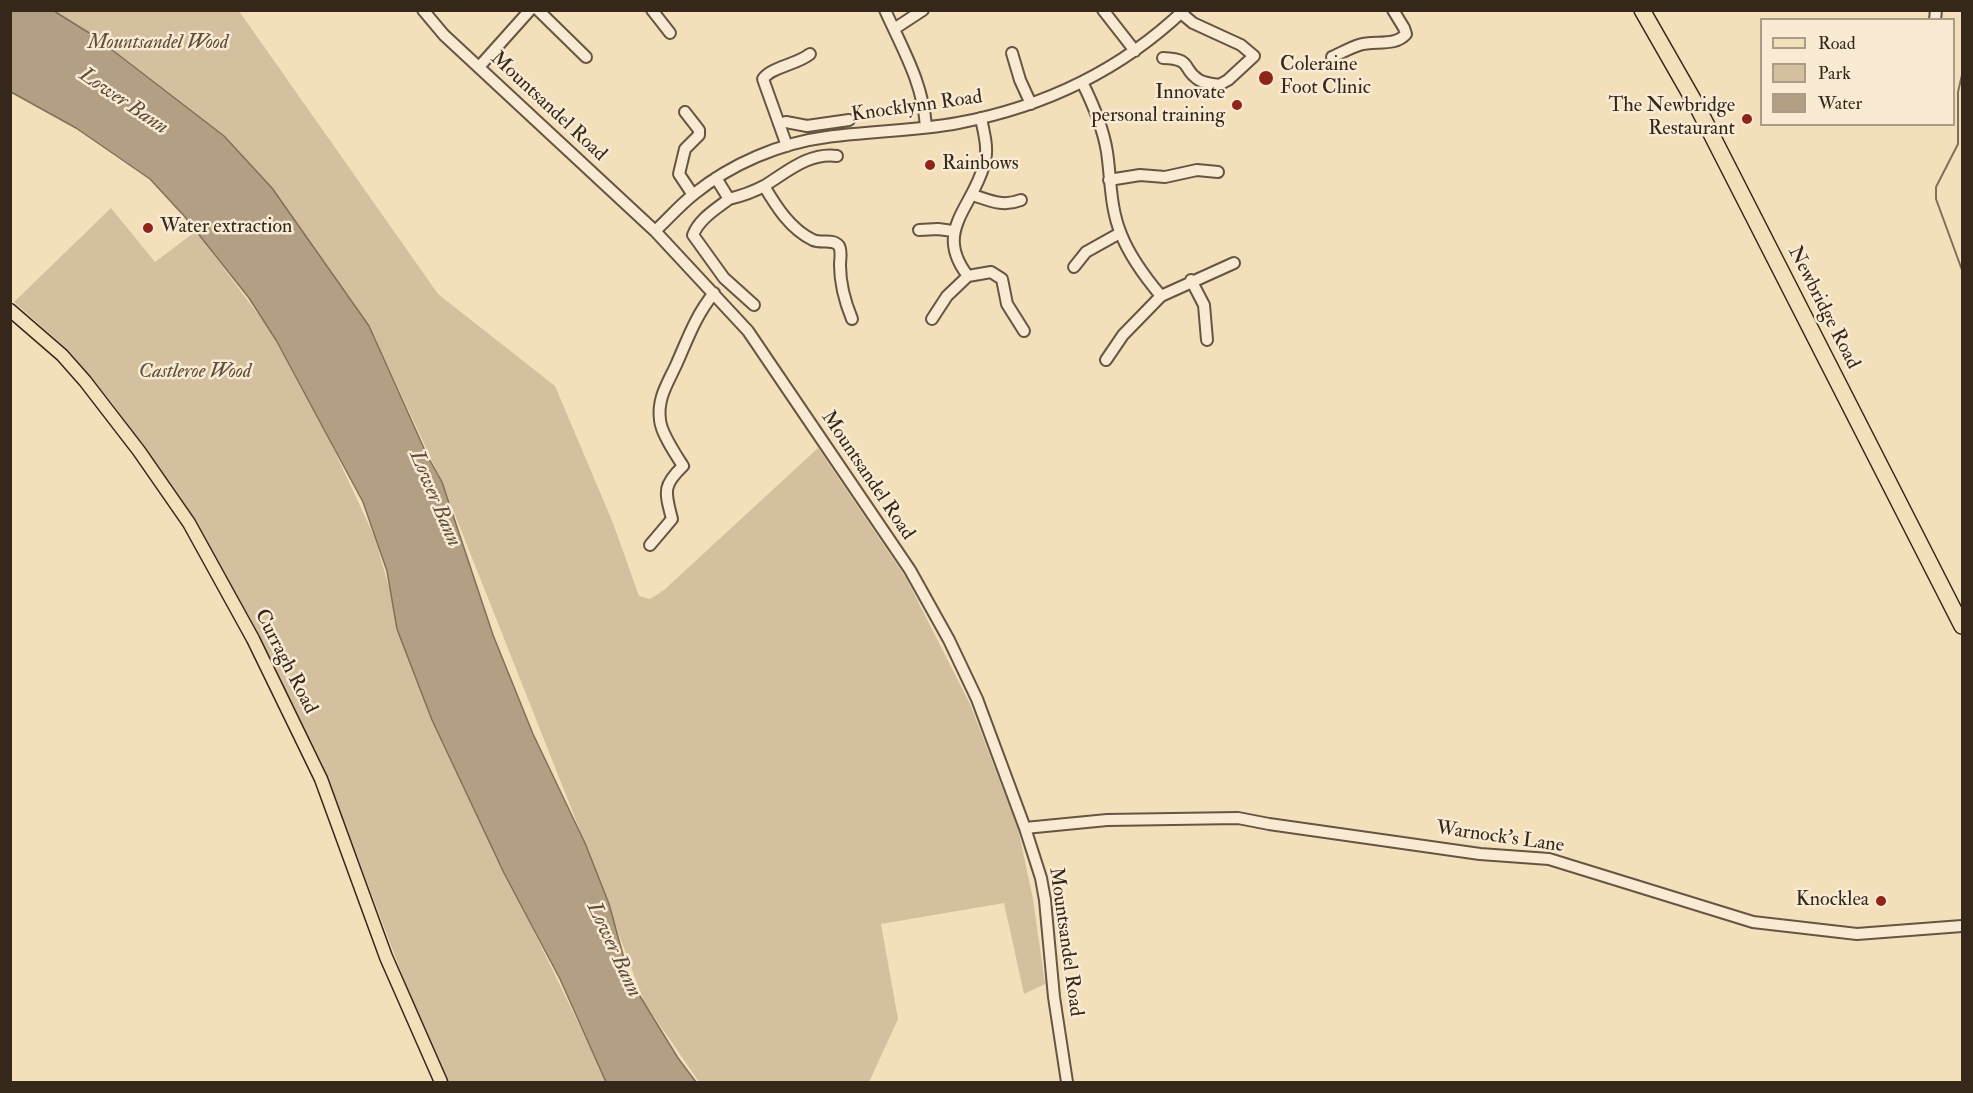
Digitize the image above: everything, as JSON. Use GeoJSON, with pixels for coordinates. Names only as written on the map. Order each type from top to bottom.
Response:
{"type":"FeatureCollection","features":[{"type":"Feature","properties":{"kind":"highway","name":"Newbridge Road"},"geometry":{"type":"LineString","coordinates":[[1642,10],[1698,108],[1962,626]]}},
{"type":"Feature","properties":{"kind":"main road","name":"Curragh Road"},"geometry":{"type":"LineString","coordinates":[[10,310],[62,355],[85,381],[139,451],[197,537],[253,639],[321,779],[386,957],[441,1083]]}},
{"type":"Feature","properties":{"kind":"street","name":"Mountsandel Road"},"geometry":{"type":"LineString","coordinates":[[423,10],[444,35],[655,231],[748,331],[910,570],[949,640],[977,699],[1041,878],[1054,997],[1067,1083]]}},
{"type":"Feature","properties":{"kind":"street"},"geometry":{"type":"LineString","coordinates":[[479,67],[530,10]]}},
{"type":"Feature","properties":{"kind":"street"},"geometry":{"type":"LineString","coordinates":[[538,10],[586,57]]}},
{"type":"Feature","properties":{"kind":"street"},"geometry":{"type":"LineString","coordinates":[[652,10],[670,33]]}},
{"type":"Feature","properties":{"kind":"street"},"geometry":{"type":"LineString","coordinates":[[885,10],[917,78],[924,104],[926,127]]}},
{"type":"Feature","properties":{"kind":"street"},"geometry":{"type":"LineString","coordinates":[[894,29],[923,10]]}},
{"type":"Feature","properties":{"kind":"street"},"geometry":{"type":"LineString","coordinates":[[1103,10],[1135,51]]}},
{"type":"Feature","properties":{"kind":"street"},"geometry":{"type":"LineString","coordinates":[[1332,57],[1361,44],[1394,42],[1403,37],[1406,31],[1393,10]]}},
{"type":"Feature","properties":{"kind":"street"},"geometry":{"type":"LineString","coordinates":[[1163,58],[1178,59],[1185,63],[1197,80],[1219,85],[1254,56],[1241,45],[1193,23],[1182,12]]}},
{"type":"Feature","properties":{"kind":"street","name":"Knocklynn Road"},"geometry":{"type":"LineString","coordinates":[[655,231],[693,195],[716,178],[745,162],[787,146],[825,137],[926,127],[981,118],[1031,104],[1082,82],[1135,51],[1182,12]]}},
{"type":"Feature","properties":{"kind":"street"},"geometry":{"type":"LineString","coordinates":[[1012,53],[1020,80],[1031,104]]}},
{"type":"Feature","properties":{"kind":"street"},"geometry":{"type":"LineString","coordinates":[[787,146],[763,79],[766,73],[800,62],[810,54]]}},
{"type":"Feature","properties":{"kind":"street"},"geometry":{"type":"LineString","coordinates":[[1082,82],[1096,113],[1104,139],[1109,180],[1120,233],[1139,268],[1161,296]]}},
{"type":"Feature","properties":{"kind":"street"},"geometry":{"type":"LineString","coordinates":[[685,112],[699,130],[699,135],[685,149],[679,174],[693,195]]}},
{"type":"Feature","properties":{"kind":"street"},"geometry":{"type":"LineString","coordinates":[[968,276],[958,265],[952,246],[953,231],[973,195],[985,164],[986,154],[981,118]]}},
{"type":"Feature","properties":{"kind":"street"},"geometry":{"type":"LineString","coordinates":[[779,124],[786,122],[801,126],[849,120]]}},
{"type":"Feature","properties":{"kind":"street"},"geometry":{"type":"LineString","coordinates":[[754,305],[724,278],[693,235],[695,228],[729,200],[764,186],[789,168],[818,156],[837,156]]}},
{"type":"Feature","properties":{"kind":"street"},"geometry":{"type":"LineString","coordinates":[[1109,180],[1140,175],[1165,177],[1197,170],[1218,172]]}},
{"type":"Feature","properties":{"kind":"street"},"geometry":{"type":"LineString","coordinates":[[716,178],[729,200]]}},
{"type":"Feature","properties":{"kind":"street"},"geometry":{"type":"LineString","coordinates":[[764,186],[780,212],[794,225],[812,239],[834,242],[838,245],[841,251],[840,267],[846,302],[852,319]]}},
{"type":"Feature","properties":{"kind":"street"},"geometry":{"type":"LineString","coordinates":[[973,195],[998,204],[1010,204],[1021,200]]}},
{"type":"Feature","properties":{"kind":"street"},"geometry":{"type":"LineString","coordinates":[[919,230],[953,231]]}},
{"type":"Feature","properties":{"kind":"street"},"geometry":{"type":"LineString","coordinates":[[1074,267],[1086,252],[1120,233]]}},
{"type":"Feature","properties":{"kind":"street"},"geometry":{"type":"LineString","coordinates":[[1106,360],[1123,335],[1161,296],[1191,280],[1234,262]]}},
{"type":"Feature","properties":{"kind":"street"},"geometry":{"type":"LineString","coordinates":[[932,319],[947,296],[968,276],[990,272],[1002,279],[1007,304],[1024,331]]}},
{"type":"Feature","properties":{"kind":"street"},"geometry":{"type":"LineString","coordinates":[[1191,280],[1204,305],[1207,340]]}},
{"type":"Feature","properties":{"kind":"street"},"geometry":{"type":"LineString","coordinates":[[650,546],[672,519],[665,494],[671,478],[683,466],[660,423],[660,403],[691,327],[714,293]]}},
{"type":"Feature","properties":{"kind":"street","name":"Warnock's Lane"},"geometry":{"type":"LineString","coordinates":[[1025,828],[1107,820],[1238,818],[1480,854],[1549,859],[1753,922],[1857,934],[1962,926]]}},
{"type":"Feature","properties":{"kind":"green space","name":"Mountsandel Wood"},"geometry":{"type":"Polygon","coordinates":[[[54,11],[239,11],[438,294],[555,386],[613,523],[639,596],[650,599],[664,590],[818,448],[906,578],[970,704],[1018,829],[1033,899],[1045,984],[1024,994],[1004,903],[881,924],[898,1019],[869,1082],[699,1082],[644,1002],[585,843],[442,482],[369,326],[272,188],[250,163],[160,87],[94,36],[54,11]]]}},
{"type":"Feature","properties":{"kind":"green space","name":"Castleroe Wood"},"geometry":{"type":"Polygon","coordinates":[[[111,208],[155,262],[196,231],[269,329],[329,439],[375,538],[410,662],[454,767],[607,1082],[448,1082],[406,985],[322,763],[242,605],[202,532],[112,403],[68,350],[14,302],[111,208]]]}},
{"type":"Feature","properties":{"kind":"water","name":"Lower Bann"},"geometry":{"type":"Polygon","coordinates":[[[11,10],[54,11],[94,36],[224,136],[272,188],[369,326],[427,455],[442,482],[493,635],[533,734],[585,843],[609,904],[630,980],[678,1058],[696,1082],[606,1082],[560,979],[504,873],[432,720],[397,629],[387,571],[363,502],[276,340],[249,298],[185,217],[150,179],[76,128],[11,92],[11,10]]]}},
{"type":"Feature","properties":{"kind":"waterway"},"geometry":{"type":"LineString","coordinates":[[1962,75],[1958,92],[1958,144],[1936,187],[1936,199],[1962,270]]}},
{"type":"Feature","properties":{"kind":"place","name":"Coleraine Foot Clinic"},"geometry":{"type":"Point","coordinates":[1266,78]}},
{"type":"Feature","properties":{"kind":"place","name":"Innovate personal training"},"geometry":{"type":"Point","coordinates":[1237,105]}},
{"type":"Feature","properties":{"kind":"place","name":"The Newbridge Restaurant"},"geometry":{"type":"Point","coordinates":[1747,119]}},
{"type":"Feature","properties":{"kind":"place","name":"Rainbows"},"geometry":{"type":"Point","coordinates":[930,165]}},
{"type":"Feature","properties":{"kind":"place","name":"Water extraction"},"geometry":{"type":"Point","coordinates":[148,228]}},
{"type":"Feature","properties":{"kind":"place","name":"Knocklea"},"geometry":{"type":"Point","coordinates":[1881,901]}}]}
